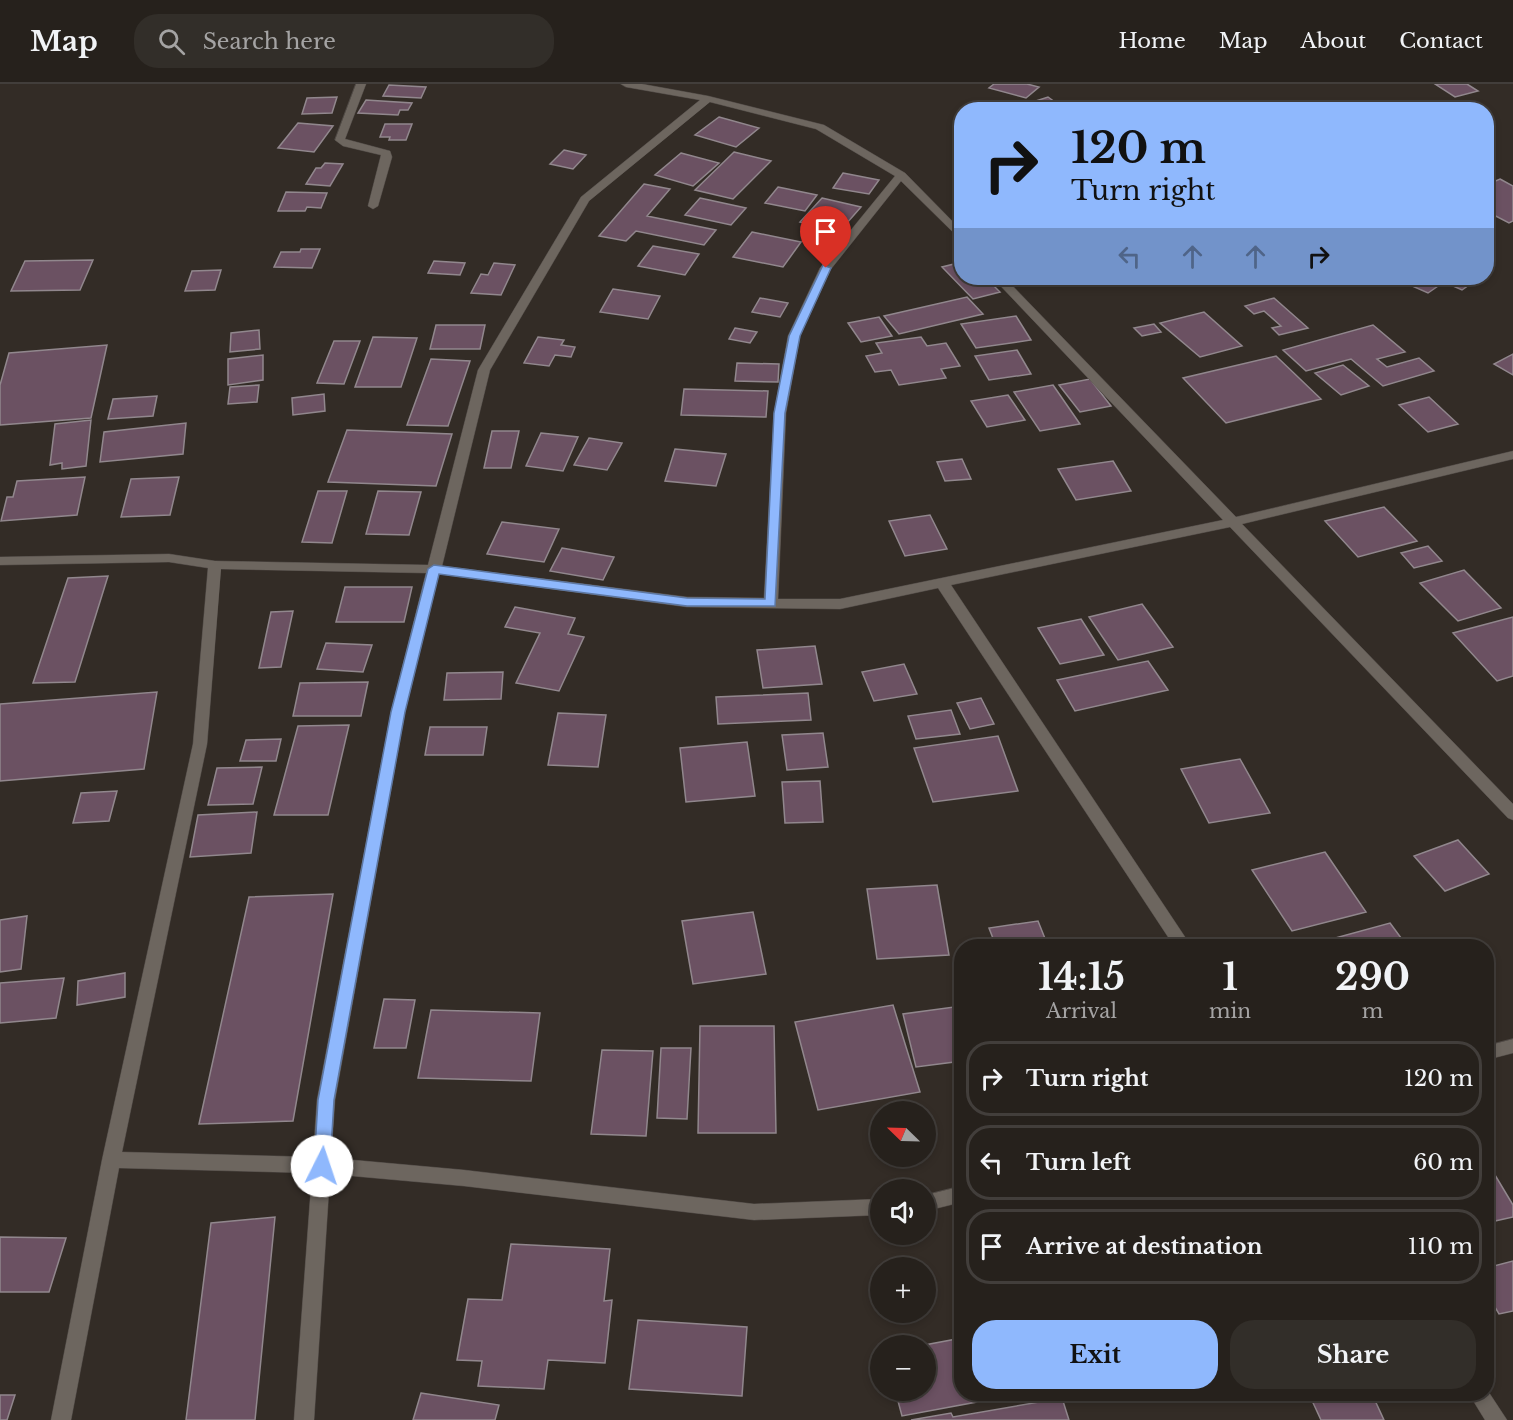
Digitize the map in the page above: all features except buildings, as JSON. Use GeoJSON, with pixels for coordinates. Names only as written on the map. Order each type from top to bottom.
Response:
{"type":"FeatureCollection","features":[{"type":"Feature","properties":{"kind":"street"},"geometry":{"type":"LineString","coordinates":[[361,84],[340,140],[347,144],[386,153],[387,158],[373,206]]}},
{"type":"Feature","properties":{"kind":"street"},"geometry":{"type":"LineString","coordinates":[[626,84],[708,99],[819,127],[901,175],[954,230]]}},
{"type":"Feature","properties":{"kind":"street"},"geometry":{"type":"LineString","coordinates":[[304,1420],[326,1100],[396,723],[484,370],[585,199],[708,99]]}},
{"type":"Feature","properties":{"kind":"street"},"geometry":{"type":"LineString","coordinates":[[771,603],[780,413],[794,336],[826,268],[901,175]]}},
{"type":"Feature","properties":{"kind":"street"},"geometry":{"type":"LineString","coordinates":[[1006,285],[1513,814]]}},
{"type":"Feature","properties":{"kind":"street"},"geometry":{"type":"LineString","coordinates":[[0,561],[169,558],[215,565],[434,569],[687,602],[840,604],[1233,522],[1513,455]]}},
{"type":"Feature","properties":{"kind":"street"},"geometry":{"type":"LineString","coordinates":[[61,1420],[111,1160],[200,744],[215,565]]}},
{"type":"Feature","properties":{"kind":"street"},"geometry":{"type":"LineString","coordinates":[[942,583],[1178,939]]}},
{"type":"Feature","properties":{"kind":"street"},"geometry":{"type":"LineString","coordinates":[[1494,1051],[1513,1046]]}},
{"type":"Feature","properties":{"kind":"street"},"geometry":{"type":"LineString","coordinates":[[111,1160],[322,1166],[464,1178],[754,1212],[870,1207]]}},
{"type":"Feature","properties":{"kind":"street"},"geometry":{"type":"LineString","coordinates":[[936,1200],[954,1196]]}},
{"type":"Feature","properties":{"kind":"street"},"geometry":{"type":"LineString","coordinates":[[1484,1401],[1497,1420]]}},
{"type":"Feature","properties":{"kind":"route"},"geometry":{"type":"LineString","coordinates":[[322,1166],[326,1100],[398,712],[434,569],[687,602],[771,603],[780,413],[794,336],[826,268]]}}]}
